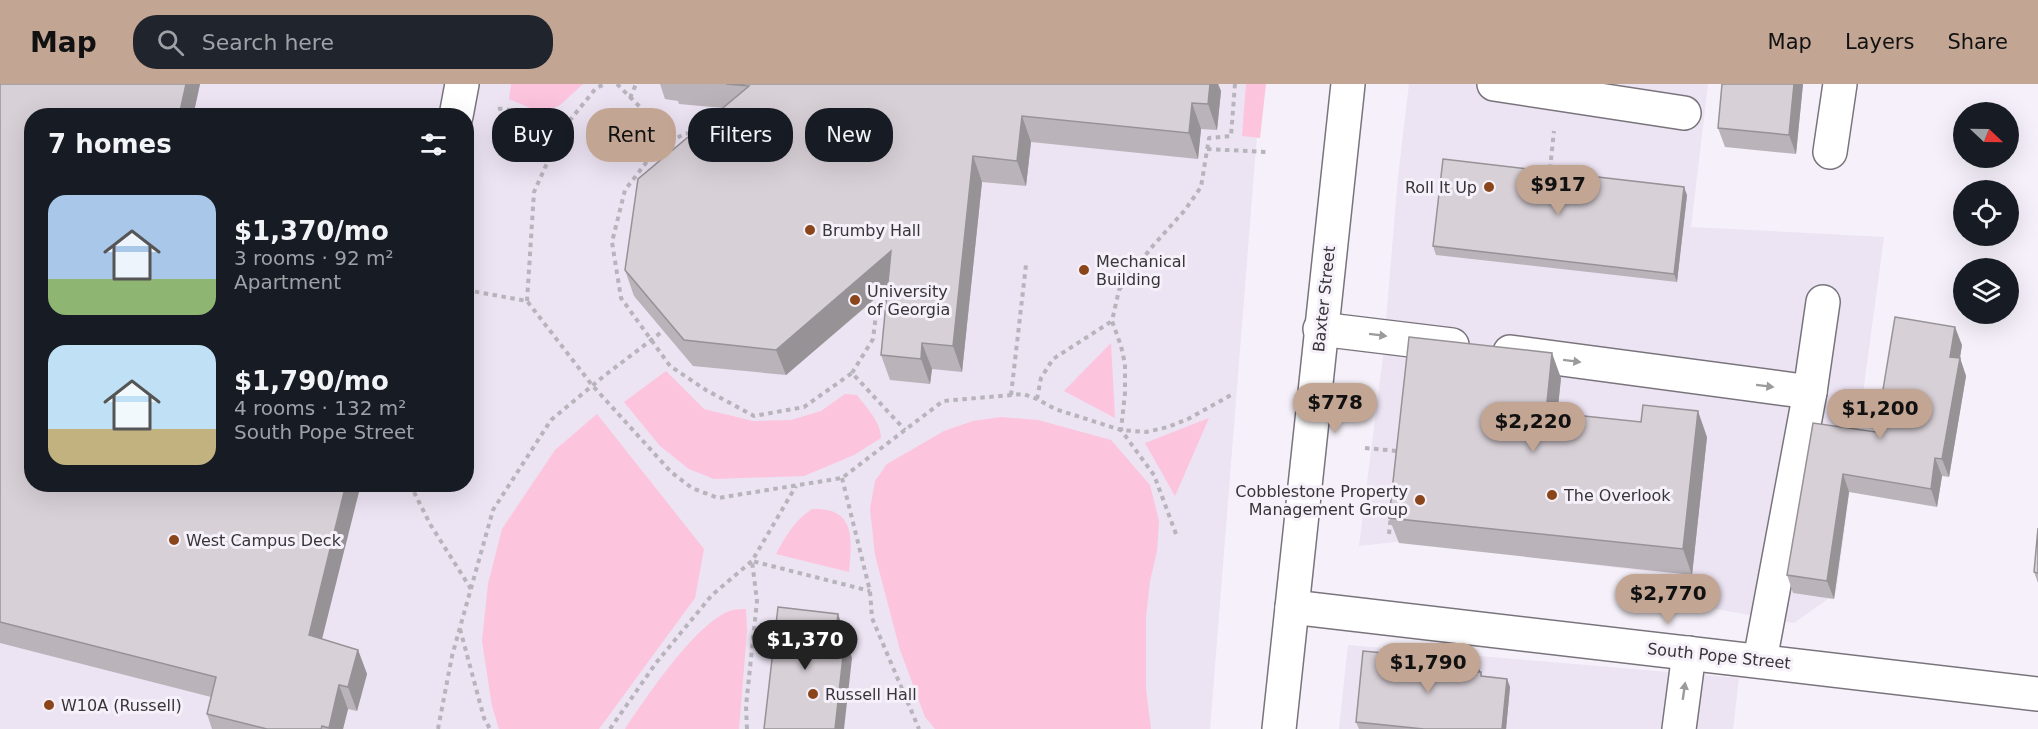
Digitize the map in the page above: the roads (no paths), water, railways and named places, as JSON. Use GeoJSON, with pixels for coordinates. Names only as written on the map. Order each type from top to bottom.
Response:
{"type":"FeatureCollection","features":[{"type":"Feature","properties":{"kind":"street"},"geometry":{"type":"LineString","coordinates":[[458,108],[462,84]]}},
{"type":"Feature","properties":{"kind":"street","name":"Baxter Street"},"geometry":{"type":"LineString","coordinates":[[1279,729],[1348,84]]}},
{"type":"Feature","properties":{"kind":"street"},"geometry":{"type":"LineString","coordinates":[[1494,84],[1684,113]]}},
{"type":"Feature","properties":{"kind":"street"},"geometry":{"type":"LineString","coordinates":[[1830,152],[1840,84]]}},
{"type":"Feature","properties":{"kind":"street"},"geometry":{"type":"LineString","coordinates":[[1760,660],[1810,392],[1823,302]]}},
{"type":"Feature","properties":{"kind":"street"},"geometry":{"type":"LineString","coordinates":[[1320,329],[1810,392]]}},
{"type":"Feature","properties":{"kind":"street","name":"South Pope Street"},"geometry":{"type":"LineString","coordinates":[[1292,607],[2038,694]]}},
{"type":"Feature","properties":{"kind":"street"},"geometry":{"type":"LineString","coordinates":[[1679,729],[1689,653]]}},
{"type":"Feature","properties":{"kind":"place","name":"Roll It Up"},"geometry":{"type":"Point","coordinates":[1489,187]}},
{"type":"Feature","properties":{"kind":"place","name":"Brumby Hall"},"geometry":{"type":"Point","coordinates":[810,230]}},
{"type":"Feature","properties":{"kind":"place","name":"Mechanical Building"},"geometry":{"type":"Point","coordinates":[1084,270]}},
{"type":"Feature","properties":{"kind":"place","name":"University of Georgia"},"geometry":{"type":"Point","coordinates":[855,300]}},
{"type":"Feature","properties":{"kind":"place","name":"The Overlook"},"geometry":{"type":"Point","coordinates":[1552,495]}},
{"type":"Feature","properties":{"kind":"place","name":"Cobblestone Property Management Group"},"geometry":{"type":"Point","coordinates":[1420,500]}},
{"type":"Feature","properties":{"kind":"place","name":"West Campus Deck"},"geometry":{"type":"Point","coordinates":[174,540]}},
{"type":"Feature","properties":{"kind":"place","name":"Russell Hall"},"geometry":{"type":"Point","coordinates":[813,694]}},
{"type":"Feature","properties":{"kind":"place","name":"W10A (Russell)"},"geometry":{"type":"Point","coordinates":[49,705]}}]}
